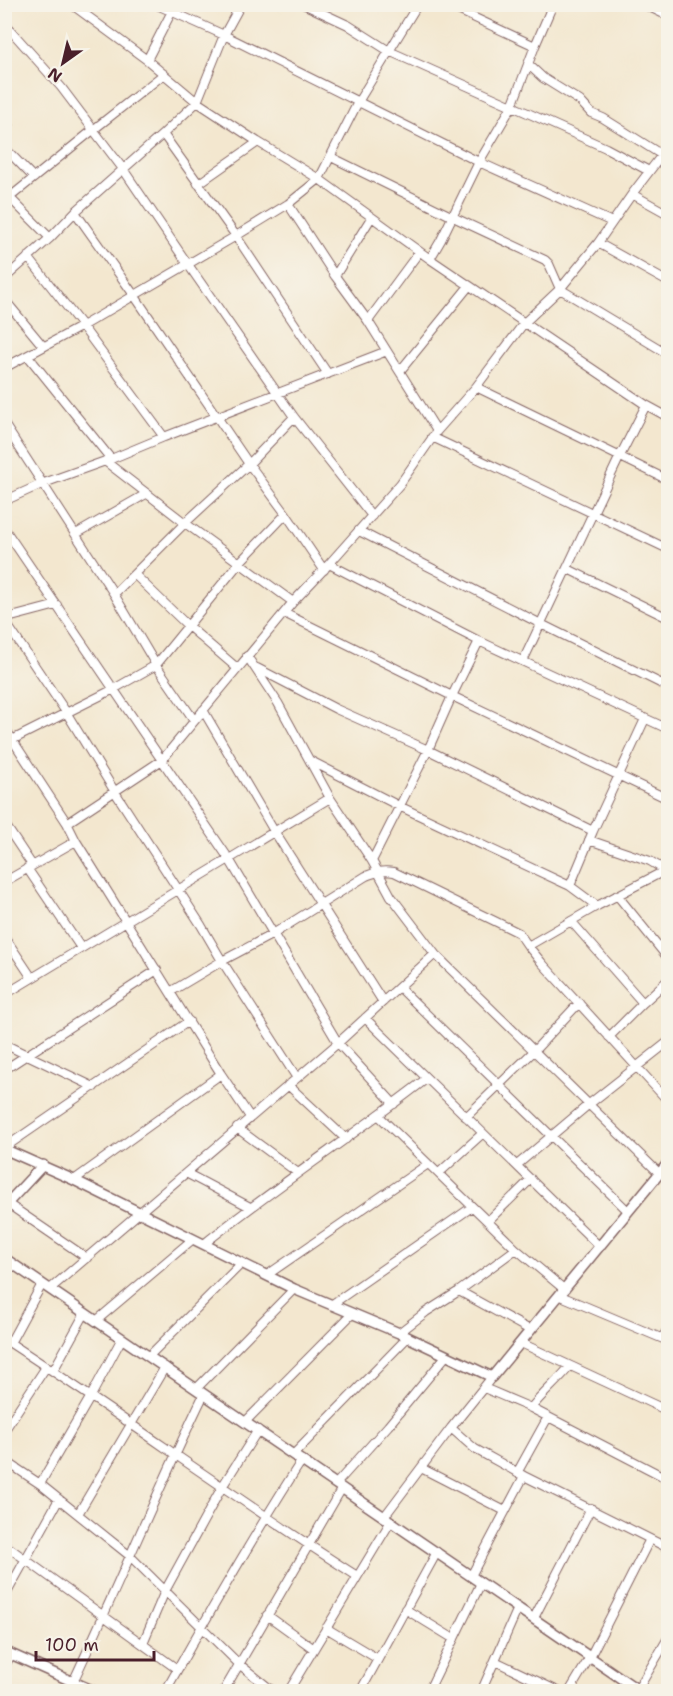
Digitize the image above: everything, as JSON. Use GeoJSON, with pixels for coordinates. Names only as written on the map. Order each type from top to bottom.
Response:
{"type":"FeatureCollection","features":[{"type":"Feature","properties":{"kind":"street"},"geometry":{"type":"LineString","coordinates":[[71,4],[147,60],[197,102],[319,179],[430,260],[646,405],[669,417]]}},
{"type":"Feature","properties":{"kind":"street"},"geometry":{"type":"LineString","coordinates":[[155,4],[224,35],[480,162],[612,222]]}},
{"type":"Feature","properties":{"kind":"street"},"geometry":{"type":"LineString","coordinates":[[4,279],[197,102],[224,35],[241,4]]}},
{"type":"Feature","properties":{"kind":"street"},"geometry":{"type":"LineString","coordinates":[[303,4],[348,25],[389,51],[606,148],[649,171]]}},
{"type":"Feature","properties":{"kind":"street"},"geometry":{"type":"LineString","coordinates":[[4,368],[236,236],[288,204],[319,179],[358,102],[418,4]]}},
{"type":"Feature","properties":{"kind":"street"},"geometry":{"type":"LineString","coordinates":[[445,4],[535,46]]}},
{"type":"Feature","properties":{"kind":"street"},"geometry":{"type":"LineString","coordinates":[[430,260],[512,105],[553,4]]}},
{"type":"Feature","properties":{"kind":"street"},"geometry":{"type":"LineString","coordinates":[[643,4],[669,16]]}},
{"type":"Feature","properties":{"kind":"street"},"geometry":{"type":"LineString","coordinates":[[147,60],[171,13]]}},
{"type":"Feature","properties":{"kind":"street"},"geometry":{"type":"LineString","coordinates":[[4,23],[61,87],[123,169],[294,417],[372,516]]}},
{"type":"Feature","properties":{"kind":"street"},"geometry":{"type":"LineString","coordinates":[[528,64],[543,78],[580,102],[591,113],[603,118],[662,155]]}},
{"type":"Feature","properties":{"kind":"street"},"geometry":{"type":"LineString","coordinates":[[50,238],[7,200],[164,74]]}},
{"type":"Feature","properties":{"kind":"street"},"geometry":{"type":"LineString","coordinates":[[4,118],[9,121],[10,125],[4,131]]}},
{"type":"Feature","properties":{"kind":"street"},"geometry":{"type":"LineString","coordinates":[[163,134],[236,236],[328,374]]}},
{"type":"Feature","properties":{"kind":"street"},"geometry":{"type":"LineString","coordinates":[[198,184],[258,142]]}},
{"type":"Feature","properties":{"kind":"street"},"geometry":{"type":"LineString","coordinates":[[4,147],[34,177]]}},
{"type":"Feature","properties":{"kind":"street"},"geometry":{"type":"LineString","coordinates":[[66,823],[162,760],[293,602],[400,484],[435,434],[476,387],[524,323],[560,289],[598,243],[649,171],[669,147]]}},
{"type":"Feature","properties":{"kind":"street"},"geometry":{"type":"LineString","coordinates":[[331,157],[545,260],[560,289],[669,354]]}},
{"type":"Feature","properties":{"kind":"street"},"geometry":{"type":"LineString","coordinates":[[632,194],[669,214]]}},
{"type":"Feature","properties":{"kind":"street"},"geometry":{"type":"LineString","coordinates":[[288,204],[400,371],[435,434],[669,549]]}},
{"type":"Feature","properties":{"kind":"street"},"geometry":{"type":"LineString","coordinates":[[75,212],[249,464],[327,567],[479,641],[669,729]]}},
{"type":"Feature","properties":{"kind":"street"},"geometry":{"type":"LineString","coordinates":[[335,276],[371,218]]}},
{"type":"Feature","properties":{"kind":"street"},"geometry":{"type":"LineString","coordinates":[[598,243],[669,282]]}},
{"type":"Feature","properties":{"kind":"street"},"geometry":{"type":"LineString","coordinates":[[368,321],[419,252]]}},
{"type":"Feature","properties":{"kind":"street"},"geometry":{"type":"LineString","coordinates":[[28,257],[164,437]]}},
{"type":"Feature","properties":{"kind":"street"},"geometry":{"type":"LineString","coordinates":[[400,371],[469,286]]}},
{"type":"Feature","properties":{"kind":"street"},"geometry":{"type":"LineString","coordinates":[[4,299],[43,346]]}},
{"type":"Feature","properties":{"kind":"street"},"geometry":{"type":"LineString","coordinates":[[4,501],[44,483],[387,351]]}},
{"type":"Feature","properties":{"kind":"street"},"geometry":{"type":"LineString","coordinates":[[28,356],[108,460],[146,494],[293,602]]}},
{"type":"Feature","properties":{"kind":"street"},"geometry":{"type":"LineString","coordinates":[[476,387],[619,458],[667,477]]}},
{"type":"Feature","properties":{"kind":"street"},"geometry":{"type":"LineString","coordinates":[[523,661],[646,405]]}},
{"type":"Feature","properties":{"kind":"street"},"geometry":{"type":"LineString","coordinates":[[114,594],[185,523],[249,464],[294,417]]}},
{"type":"Feature","properties":{"kind":"street"},"geometry":{"type":"LineString","coordinates":[[4,423],[114,594],[156,665],[194,720]]}},
{"type":"Feature","properties":{"kind":"street"},"geometry":{"type":"LineString","coordinates":[[76,534],[146,494]]}},
{"type":"Feature","properties":{"kind":"street"},"geometry":{"type":"LineString","coordinates":[[4,744],[112,690],[156,665],[240,562],[286,514]]}},
{"type":"Feature","properties":{"kind":"street"},"geometry":{"type":"LineString","coordinates":[[4,528],[229,859],[338,1043],[394,1104]]}},
{"type":"Feature","properties":{"kind":"street"},"geometry":{"type":"LineString","coordinates":[[359,531],[669,687]]}},
{"type":"Feature","properties":{"kind":"street"},"geometry":{"type":"LineString","coordinates":[[568,569],[669,618]]}},
{"type":"Feature","properties":{"kind":"street"},"geometry":{"type":"LineString","coordinates":[[134,574],[188,626],[237,668]]}},
{"type":"Feature","properties":{"kind":"street"},"geometry":{"type":"LineString","coordinates":[[57,605],[4,620],[66,712],[297,1078]]}},
{"type":"Feature","properties":{"kind":"street"},"geometry":{"type":"LineString","coordinates":[[284,613],[669,799]]}},
{"type":"Feature","properties":{"kind":"street"},"geometry":{"type":"LineString","coordinates":[[372,861],[428,750],[479,641]]}},
{"type":"Feature","properties":{"kind":"street"},"geometry":{"type":"LineString","coordinates":[[247,656],[278,703],[330,798],[409,921],[435,954],[660,1174]]}},
{"type":"Feature","properties":{"kind":"street"},"geometry":{"type":"LineString","coordinates":[[255,667],[336,709],[428,750],[593,831]]}},
{"type":"Feature","properties":{"kind":"street"},"geometry":{"type":"LineString","coordinates":[[203,710],[274,831],[383,1002]]}},
{"type":"Feature","properties":{"kind":"street"},"geometry":{"type":"LineString","coordinates":[[570,886],[645,719]]}},
{"type":"Feature","properties":{"kind":"street"},"geometry":{"type":"LineString","coordinates":[[4,727],[250,1117]]}},
{"type":"Feature","properties":{"kind":"street"},"geometry":{"type":"LineString","coordinates":[[311,761],[399,806],[570,886],[597,906]]}},
{"type":"Feature","properties":{"kind":"street"},"geometry":{"type":"LineString","coordinates":[[4,995],[330,798]]}},
{"type":"Feature","properties":{"kind":"street"},"geometry":{"type":"LineString","coordinates":[[4,823],[81,948]]}},
{"type":"Feature","properties":{"kind":"street"},"geometry":{"type":"LineString","coordinates":[[589,840],[650,861],[667,871]]}},
{"type":"Feature","properties":{"kind":"street"},"geometry":{"type":"LineString","coordinates":[[4,882],[76,841]]}},
{"type":"Feature","properties":{"kind":"street"},"geometry":{"type":"LineString","coordinates":[[170,992],[273,934],[366,876],[386,870],[519,933],[542,963],[669,1101]]}},
{"type":"Feature","properties":{"kind":"street"},"geometry":{"type":"LineString","coordinates":[[528,946],[617,895],[667,871]]}},
{"type":"Feature","properties":{"kind":"street"},"geometry":{"type":"LineString","coordinates":[[617,895],[669,958]]}},
{"type":"Feature","properties":{"kind":"street"},"geometry":{"type":"LineString","coordinates":[[571,921],[643,1003]]}},
{"type":"Feature","properties":{"kind":"street"},"geometry":{"type":"LineString","coordinates":[[4,936],[32,978]]}},
{"type":"Feature","properties":{"kind":"street"},"geometry":{"type":"LineString","coordinates":[[357,1576],[6,1341],[46,1286],[87,1258],[141,1212],[338,1043],[435,954]]}},
{"type":"Feature","properties":{"kind":"street"},"geometry":{"type":"LineString","coordinates":[[4,1070],[157,970]]}},
{"type":"Feature","properties":{"kind":"street"},"geometry":{"type":"LineString","coordinates":[[609,1037],[669,980]]}},
{"type":"Feature","properties":{"kind":"street"},"geometry":{"type":"LineString","coordinates":[[399,987],[628,1211]]}},
{"type":"Feature","properties":{"kind":"street"},"geometry":{"type":"LineString","coordinates":[[466,1117],[534,1051],[579,1003]]}},
{"type":"Feature","properties":{"kind":"street"},"geometry":{"type":"LineString","coordinates":[[365,1018],[600,1247]]}},
{"type":"Feature","properties":{"kind":"street"},"geometry":{"type":"LineString","coordinates":[[4,1148],[189,1021]]}},
{"type":"Feature","properties":{"kind":"street"},"geometry":{"type":"LineString","coordinates":[[517,1166],[588,1105],[669,1042]]}},
{"type":"Feature","properties":{"kind":"street"},"geometry":{"type":"LineString","coordinates":[[4,1044],[94,1088]]}},
{"type":"Feature","properties":{"kind":"street"},"geometry":{"type":"LineString","coordinates":[[74,1180],[221,1074]]}},
{"type":"Feature","properties":{"kind":"street"},"geometry":{"type":"LineString","coordinates":[[204,1244],[250,1207],[426,1079]]}},
{"type":"Feature","properties":{"kind":"street"},"geometry":{"type":"LineString","coordinates":[[288,1085],[346,1139]]}},
{"type":"Feature","properties":{"kind":"street"},"geometry":{"type":"LineString","coordinates":[[378,1116],[563,1293],[665,1340],[669,1329]]}},
{"type":"Feature","properties":{"kind":"street"},"geometry":{"type":"LineString","coordinates":[[237,1128],[298,1173]]}},
{"type":"Feature","properties":{"kind":"street"},"geometry":{"type":"LineString","coordinates":[[439,1173],[483,1133]]}},
{"type":"Feature","properties":{"kind":"street"},"geometry":{"type":"LineString","coordinates":[[4,1148],[141,1212],[294,1289],[399,1333],[492,1377]]}},
{"type":"Feature","properties":{"kind":"street"},"geometry":{"type":"LineString","coordinates":[[288,1692],[388,1519],[421,1468],[520,1342],[669,1163]]}},
{"type":"Feature","properties":{"kind":"street"},"geometry":{"type":"LineString","coordinates":[[267,1275],[428,1164]]}},
{"type":"Feature","properties":{"kind":"street"},"geometry":{"type":"LineString","coordinates":[[43,1165],[6,1205],[87,1258]]}},
{"type":"Feature","properties":{"kind":"street"},"geometry":{"type":"LineString","coordinates":[[186,1173],[250,1207]]}},
{"type":"Feature","properties":{"kind":"street"},"geometry":{"type":"LineString","coordinates":[[488,1221],[531,1179]]}},
{"type":"Feature","properties":{"kind":"street"},"geometry":{"type":"LineString","coordinates":[[331,1305],[472,1207]]}},
{"type":"Feature","properties":{"kind":"street"},"geometry":{"type":"LineString","coordinates":[[96,1321],[193,1239]]}},
{"type":"Feature","properties":{"kind":"street"},"geometry":{"type":"LineString","coordinates":[[399,1333],[516,1249]]}},
{"type":"Feature","properties":{"kind":"street"},"geometry":{"type":"LineString","coordinates":[[5,1259],[639,1690],[669,1638]]}},
{"type":"Feature","properties":{"kind":"street"},"geometry":{"type":"LineString","coordinates":[[149,1356],[243,1263]]}},
{"type":"Feature","properties":{"kind":"street"},"geometry":{"type":"LineString","coordinates":[[73,1682],[175,1455],[200,1391],[294,1289]]}},
{"type":"Feature","properties":{"kind":"street"},"geometry":{"type":"LineString","coordinates":[[459,1292],[530,1330]]}},
{"type":"Feature","properties":{"kind":"street"},"geometry":{"type":"LineString","coordinates":[[4,1431],[50,1369],[85,1313]]}},
{"type":"Feature","properties":{"kind":"street"},"geometry":{"type":"LineString","coordinates":[[245,1422],[352,1314]]}},
{"type":"Feature","properties":{"kind":"street"},"geometry":{"type":"LineString","coordinates":[[165,1692],[298,1458],[408,1337]]}},
{"type":"Feature","properties":{"kind":"street"},"geometry":{"type":"LineString","coordinates":[[40,1484],[122,1338]]}},
{"type":"Feature","properties":{"kind":"street"},"geometry":{"type":"LineString","coordinates":[[520,1342],[669,1411]]}},
{"type":"Feature","properties":{"kind":"street"},"geometry":{"type":"LineString","coordinates":[[223,1692],[308,1545],[339,1486],[446,1356]]}},
{"type":"Feature","properties":{"kind":"street"},"geometry":{"type":"LineString","coordinates":[[531,1408],[570,1366]]}},
{"type":"Feature","properties":{"kind":"street"},"geometry":{"type":"LineString","coordinates":[[78,1514],[165,1367]]}},
{"type":"Feature","properties":{"kind":"street"},"geometry":{"type":"LineString","coordinates":[[484,1388],[531,1408],[666,1478],[669,1466]]}},
{"type":"Feature","properties":{"kind":"street"},"geometry":{"type":"LineString","coordinates":[[471,1575],[505,1511],[548,1417]]}},
{"type":"Feature","properties":{"kind":"street"},"geometry":{"type":"LineString","coordinates":[[451,1428],[476,1449],[521,1474],[669,1548]]}},
{"type":"Feature","properties":{"kind":"street"},"geometry":{"type":"LineString","coordinates":[[142,1642],[165,1591],[222,1487],[258,1430]]}},
{"type":"Feature","properties":{"kind":"street"},"geometry":{"type":"LineString","coordinates":[[4,1460],[40,1484],[130,1556],[239,1664],[274,1692]]}},
{"type":"Feature","properties":{"kind":"street"},"geometry":{"type":"LineString","coordinates":[[421,1468],[505,1511]]}},
{"type":"Feature","properties":{"kind":"street"},"geometry":{"type":"LineString","coordinates":[[4,1598],[58,1499]]}},
{"type":"Feature","properties":{"kind":"street"},"geometry":{"type":"LineString","coordinates":[[534,1618],[591,1508]]}},
{"type":"Feature","properties":{"kind":"street"},"geometry":{"type":"LineString","coordinates":[[569,1692],[590,1657],[650,1539]]}},
{"type":"Feature","properties":{"kind":"street"},"geometry":{"type":"LineString","coordinates":[[4,1544],[177,1669]]}},
{"type":"Feature","properties":{"kind":"street"},"geometry":{"type":"LineString","coordinates":[[360,1692],[437,1552]]}},
{"type":"Feature","properties":{"kind":"street"},"geometry":{"type":"LineString","coordinates":[[428,1692],[481,1583]]}},
{"type":"Feature","properties":{"kind":"street"},"geometry":{"type":"LineString","coordinates":[[481,1692],[519,1608]]}},
{"type":"Feature","properties":{"kind":"street"},"geometry":{"type":"LineString","coordinates":[[405,1609],[454,1639]]}},
{"type":"Feature","properties":{"kind":"street"},"geometry":{"type":"LineString","coordinates":[[267,1615],[314,1649]]}},
{"type":"Feature","properties":{"kind":"street"},"geometry":{"type":"LineString","coordinates":[[326,1628],[378,1659]]}},
{"type":"Feature","properties":{"kind":"street"},"geometry":{"type":"LineString","coordinates":[[4,1667],[8,1653],[73,1682],[82,1689],[96,1692]]}},
{"type":"Feature","properties":{"kind":"street"},"geometry":{"type":"LineString","coordinates":[[495,1661],[560,1692]]}}]}
